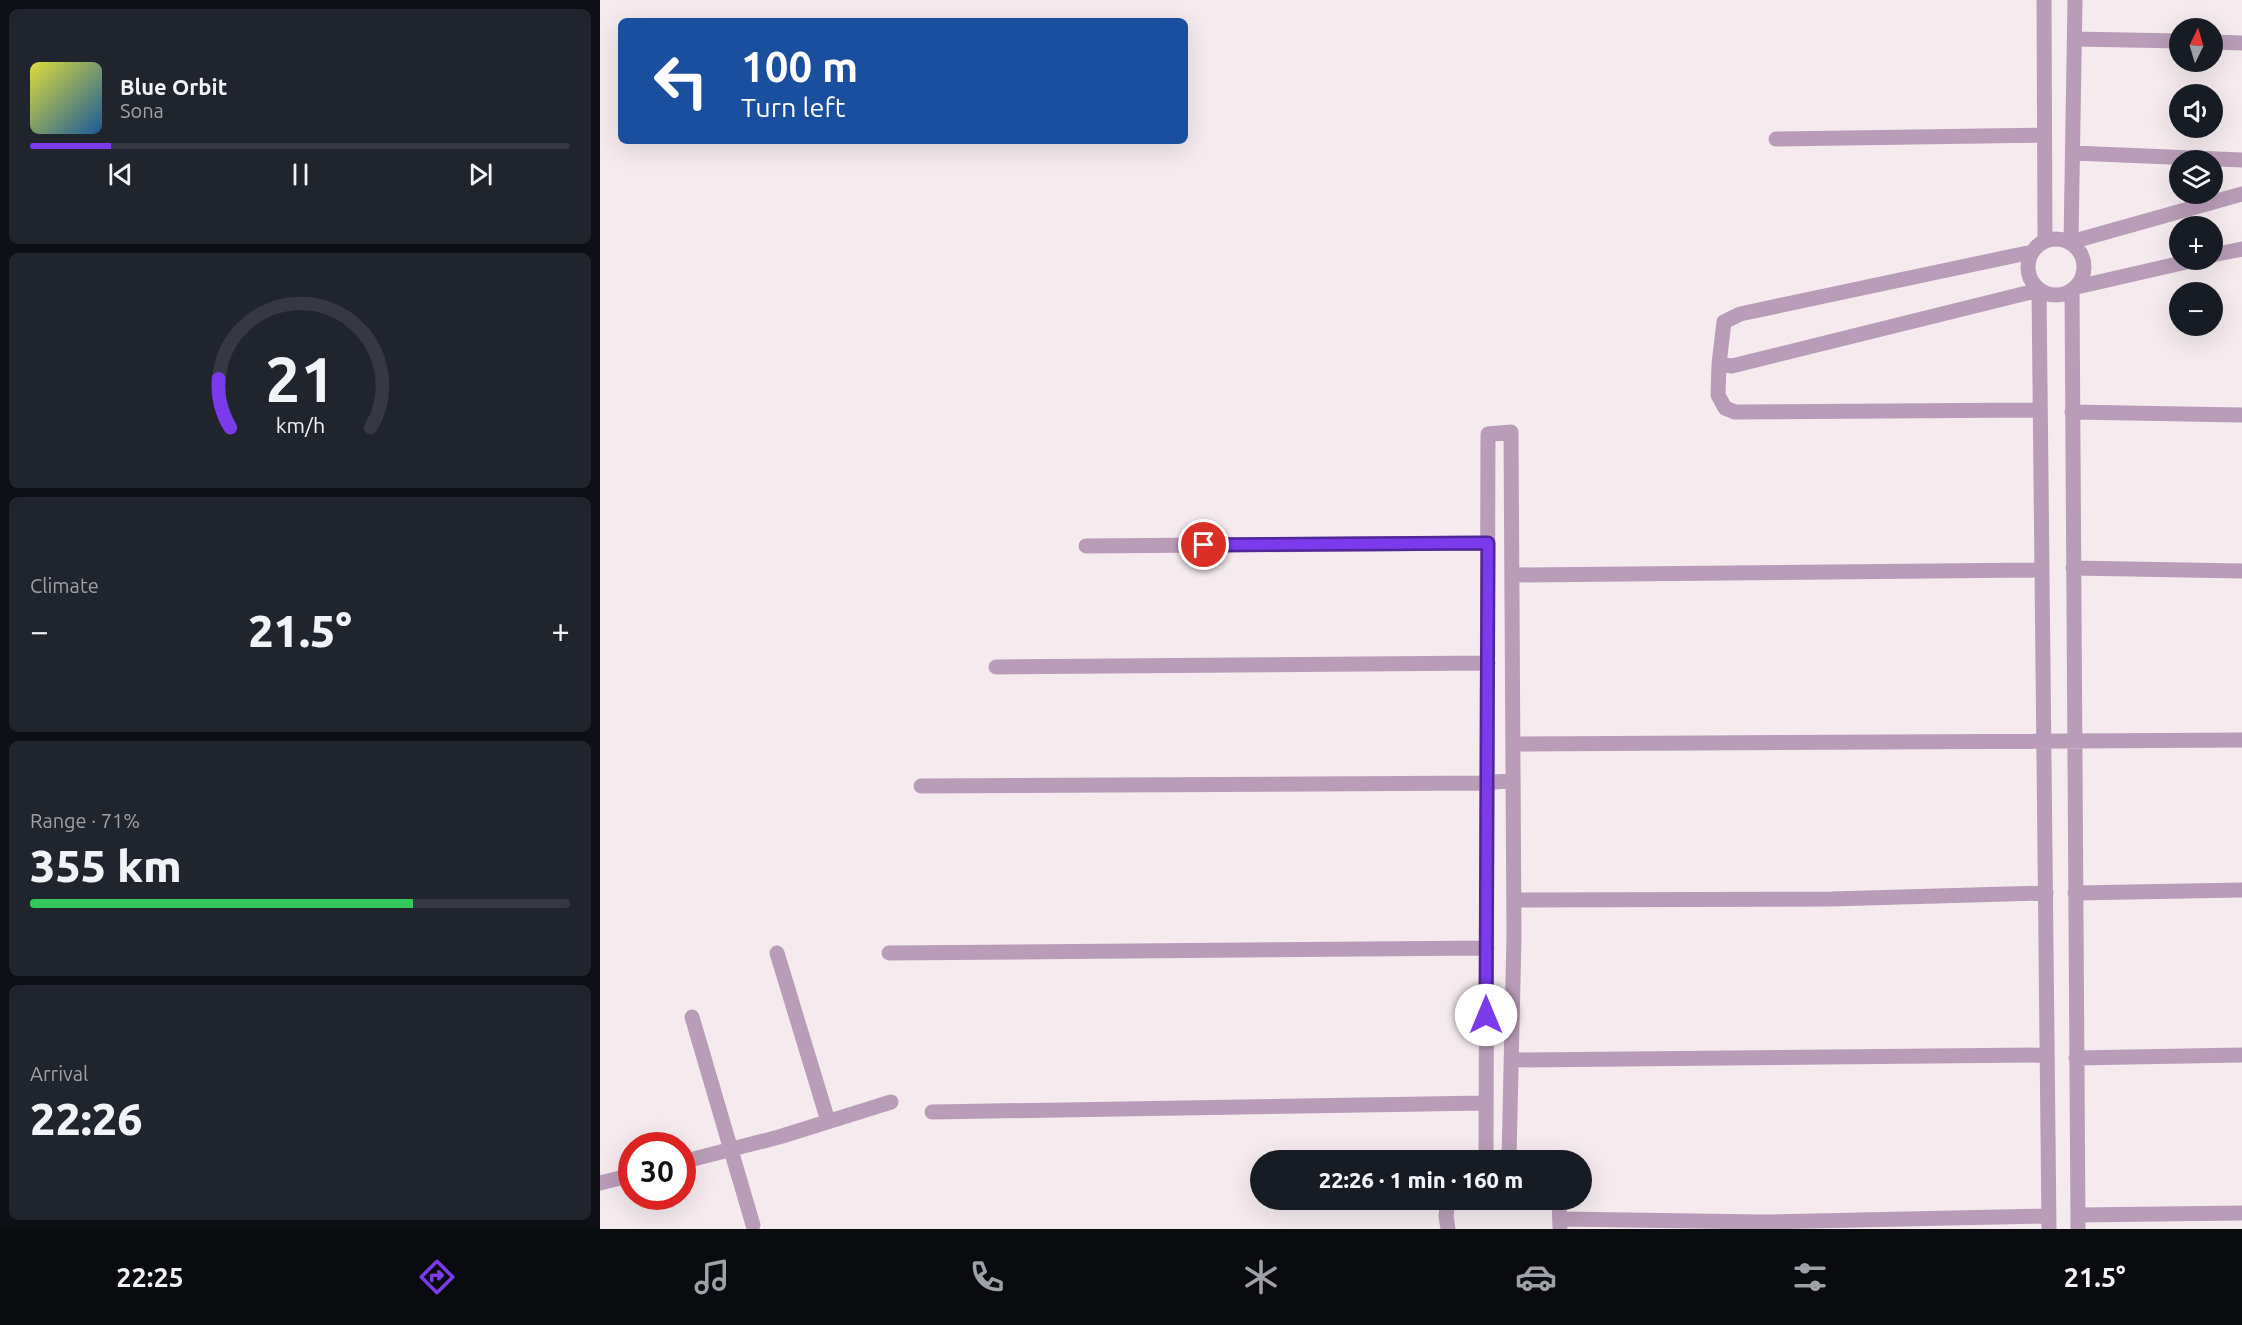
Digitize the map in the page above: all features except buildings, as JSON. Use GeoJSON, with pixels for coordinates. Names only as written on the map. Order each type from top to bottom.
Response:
{"type":"FeatureCollection","features":[{"type":"Feature","properties":{"kind":"street"},"geometry":{"type":"LineString","coordinates":[[2044,0],[2045,240]]}},
{"type":"Feature","properties":{"kind":"street"},"geometry":{"type":"LineString","coordinates":[[2071,242],[2075,0]]}},
{"type":"Feature","properties":{"kind":"street"},"geometry":{"type":"LineString","coordinates":[[2075,39],[2169,41]]}},
{"type":"Feature","properties":{"kind":"street"},"geometry":{"type":"LineString","coordinates":[[2223,42],[2242,43]]}},
{"type":"Feature","properties":{"kind":"street"},"geometry":{"type":"LineString","coordinates":[[1776,139],[2044,135]]}},
{"type":"Feature","properties":{"kind":"street"},"geometry":{"type":"LineString","coordinates":[[2073,153],[2242,160]]}},
{"type":"Feature","properties":{"kind":"street"},"geometry":{"type":"LineString","coordinates":[[2071,242],[2242,194]]}},
{"type":"Feature","properties":{"kind":"street"},"geometry":{"type":"LineString","coordinates":[[2040,410],[1735,412],[1725,408],[1718,395],[1724,322],[1740,314],[2032,252],[2045,240],[2058,238],[2071,242],[2080,251],[2085,263],[2084,276],[2075,289],[2072,412],[2078,1222],[2242,1213]]}},
{"type":"Feature","properties":{"kind":"street"},"geometry":{"type":"LineString","coordinates":[[2223,253],[2242,249]]}},
{"type":"Feature","properties":{"kind":"street"},"geometry":{"type":"LineString","coordinates":[[2032,252],[2027,271],[2032,284],[2039,290],[2054,296],[2169,266]]}},
{"type":"Feature","properties":{"kind":"street"},"geometry":{"type":"LineString","coordinates":[[1719,364],[1732,366],[1743,364],[2039,290]]}},
{"type":"Feature","properties":{"kind":"street"},"geometry":{"type":"LineString","coordinates":[[1560,1224],[2049,1223],[2039,290]]}},
{"type":"Feature","properties":{"kind":"street"},"geometry":{"type":"LineString","coordinates":[[2072,412],[2242,415]]}},
{"type":"Feature","properties":{"kind":"street"},"geometry":{"type":"LineString","coordinates":[[1485,1150],[1488,434],[1511,432],[1514,744],[1512,1060],[1516,1150]]}},
{"type":"Feature","properties":{"kind":"street"},"geometry":{"type":"LineString","coordinates":[[1086,546],[1488,543]]}},
{"type":"Feature","properties":{"kind":"street"},"geometry":{"type":"LineString","coordinates":[[2073,568],[2242,571]]}},
{"type":"Feature","properties":{"kind":"street"},"geometry":{"type":"LineString","coordinates":[[1512,575],[2041,570]]}},
{"type":"Feature","properties":{"kind":"street"},"geometry":{"type":"LineString","coordinates":[[996,667],[1488,663]]}},
{"type":"Feature","properties":{"kind":"street"},"geometry":{"type":"LineString","coordinates":[[1514,744],[2242,740]]}},
{"type":"Feature","properties":{"kind":"street"},"geometry":{"type":"LineString","coordinates":[[921,786],[1487,783],[1513,780]]}},
{"type":"Feature","properties":{"kind":"street"},"geometry":{"type":"LineString","coordinates":[[2075,893],[2242,890]]}},
{"type":"Feature","properties":{"kind":"street"},"geometry":{"type":"LineString","coordinates":[[1514,900],[1831,898],[2046,893]]}},
{"type":"Feature","properties":{"kind":"street"},"geometry":{"type":"LineString","coordinates":[[889,953],[1487,948]]}},
{"type":"Feature","properties":{"kind":"street"},"geometry":{"type":"LineString","coordinates":[[777,953],[828,1121]]}},
{"type":"Feature","properties":{"kind":"street"},"geometry":{"type":"LineString","coordinates":[[692,1017],[753,1225]]}},
{"type":"Feature","properties":{"kind":"street"},"geometry":{"type":"LineString","coordinates":[[1512,1060],[2047,1055]]}},
{"type":"Feature","properties":{"kind":"street"},"geometry":{"type":"LineString","coordinates":[[2076,1058],[2242,1055]]}},
{"type":"Feature","properties":{"kind":"street"},"geometry":{"type":"LineString","coordinates":[[696,1158],[891,1102]]}},
{"type":"Feature","properties":{"kind":"street"},"geometry":{"type":"LineString","coordinates":[[932,1112],[1486,1103]]}},
{"type":"Feature","properties":{"kind":"street"},"geometry":{"type":"LineString","coordinates":[[600,1183],[618,1178]]}},
{"type":"Feature","properties":{"kind":"street"},"geometry":{"type":"LineString","coordinates":[[1447,1210],[1448,1229]]}},
{"type":"Feature","properties":{"kind":"route"},"geometry":{"type":"LineString","coordinates":[[1204,545],[1488,543],[1486,1015]]}}]}
